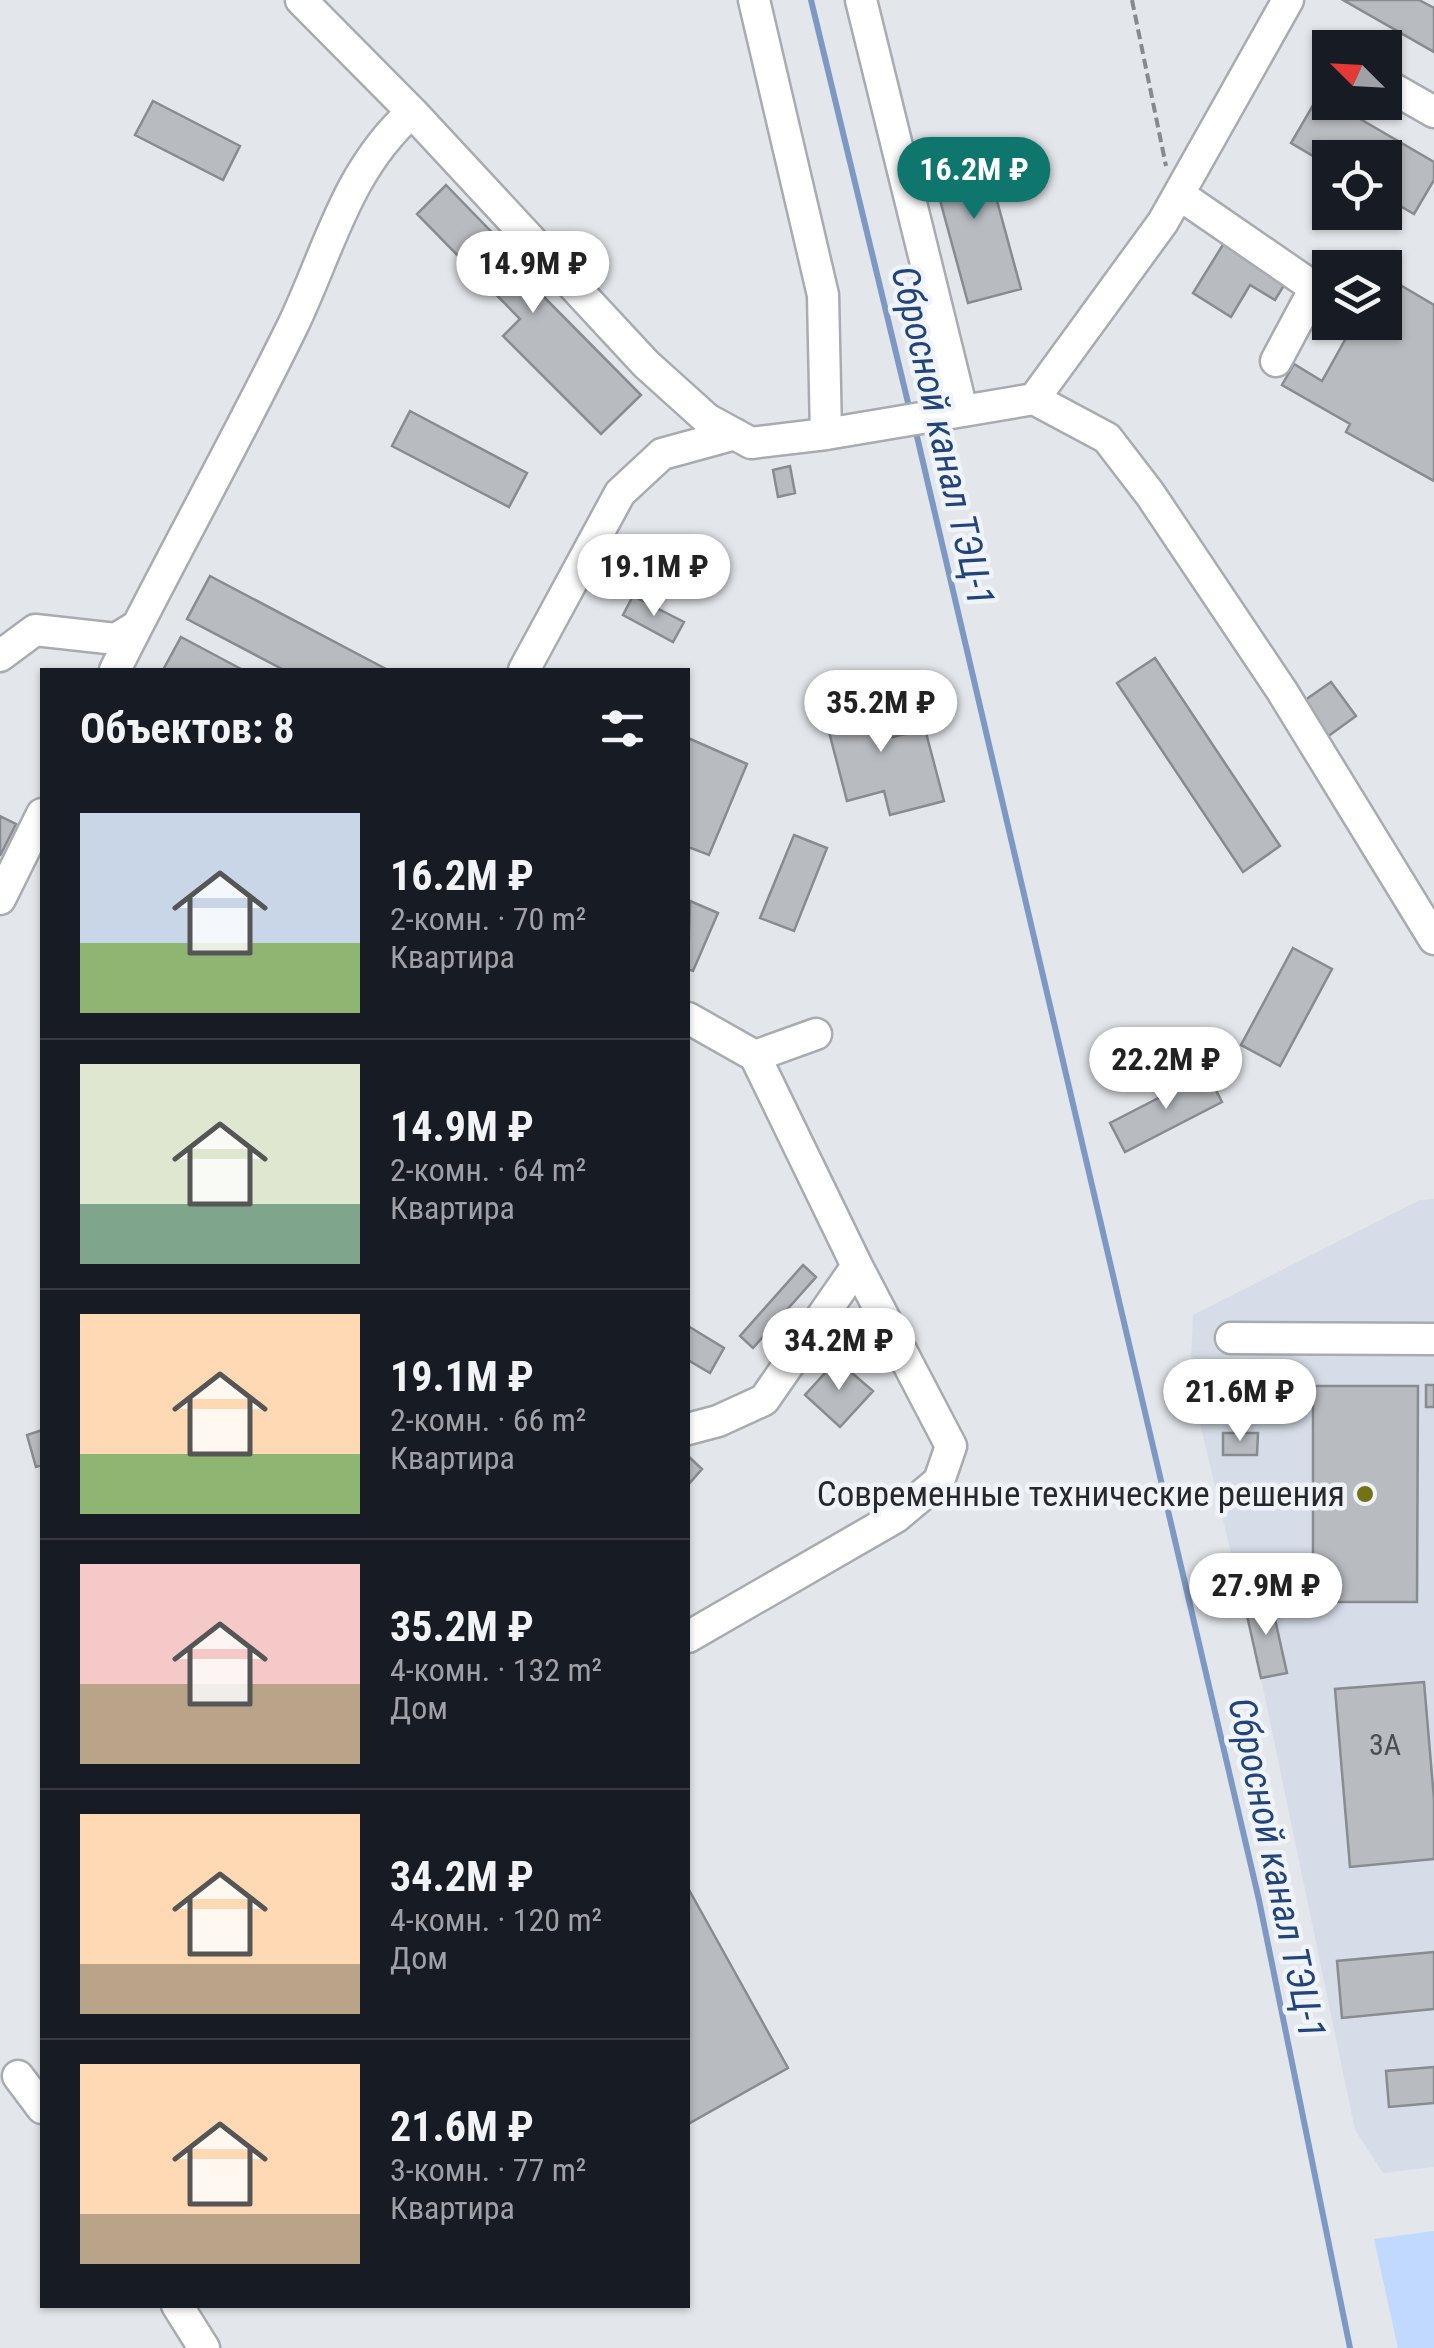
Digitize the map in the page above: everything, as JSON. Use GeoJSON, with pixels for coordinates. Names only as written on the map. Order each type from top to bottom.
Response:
{"type":"FeatureCollection","features":[{"type":"Feature","properties":{"kind":"street"},"geometry":{"type":"LineString","coordinates":[[301,0],[412,112],[646,364],[706,419],[751,442],[826,434],[1034,399],[1108,438],[1282,691],[1434,940]]}},
{"type":"Feature","properties":{"kind":"street"},"geometry":{"type":"LineString","coordinates":[[754,0],[822,295],[826,434]]}},
{"type":"Feature","properties":{"kind":"street"},"geometry":{"type":"LineString","coordinates":[[861,0],[952,412]]}},
{"type":"Feature","properties":{"kind":"street"},"geometry":{"type":"LineString","coordinates":[[1034,399],[1288,0]]}},
{"type":"Feature","properties":{"kind":"street"},"geometry":{"type":"LineString","coordinates":[[1402,94],[1434,112]]}},
{"type":"Feature","properties":{"kind":"street"},"geometry":{"type":"LineString","coordinates":[[116,668],[295,320],[334,221],[386,135],[412,112]]}},
{"type":"Feature","properties":{"kind":"street"},"geometry":{"type":"LineString","coordinates":[[1173,182],[1316,288],[1276,362]]}},
{"type":"Feature","properties":{"kind":"street"},"geometry":{"type":"LineString","coordinates":[[525,668],[620,494],[662,454],[735,434]]}},
{"type":"Feature","properties":{"kind":"street"},"geometry":{"type":"LineString","coordinates":[[0,656],[35,630],[116,639],[137,626]]}},
{"type":"Feature","properties":{"kind":"street"},"geometry":{"type":"LineString","coordinates":[[0,899],[40,818]]}},
{"type":"Feature","properties":{"kind":"street"},"geometry":{"type":"LineString","coordinates":[[690,1019],[755,1056],[857,1266],[951,1446],[938,1481],[896,1517],[690,1637]]}},
{"type":"Feature","properties":{"kind":"street"},"geometry":{"type":"LineString","coordinates":[[755,1056],[816,1034]]}},
{"type":"Feature","properties":{"kind":"street"},"geometry":{"type":"LineString","coordinates":[[690,1428],[718,1421],[764,1400],[857,1266]]}},
{"type":"Feature","properties":{"kind":"street"},"geometry":{"type":"LineString","coordinates":[[1231,1338],[1434,1339]]}},
{"type":"Feature","properties":{"kind":"street"},"geometry":{"type":"LineString","coordinates":[[18,2076],[40,2105]]}},
{"type":"Feature","properties":{"kind":"street"},"geometry":{"type":"LineString","coordinates":[[180,2308],[204,2348]]}},
{"type":"Feature","properties":{"kind":"path"},"geometry":{"type":"LineString","coordinates":[[1132,0],[1173,182]]}},
{"type":"Feature","properties":{"kind":"shaded area"},"geometry":{"type":"Polygon","coordinates":[[[1434,1199],[1434,2167],[1383,2173],[1355,2130],[1261,1678],[1190,1382],[1193,1315],[1420,1200],[1434,1199]]]}},
{"type":"Feature","properties":{"kind":"shaded area"},"geometry":{"type":"Polygon","coordinates":[[[1434,2231],[1434,2348],[1398,2348],[1374,2239],[1434,2231]]]}},
{"type":"Feature","properties":{"kind":"building"},"geometry":{"type":"Polygon","coordinates":[[[1343,0],[1419,0],[1434,8],[1434,52],[1402,34],[1402,30],[1343,0]]]}},
{"type":"Feature","properties":{"kind":"building"},"geometry":{"type":"Polygon","coordinates":[[[153,101],[240,146],[223,180],[135,135],[153,101]]]}},
{"type":"Feature","properties":{"kind":"building"},"geometry":{"type":"Polygon","coordinates":[[[1312,107],[1312,120],[1362,120],[1396,140],[1312,140],[1312,155],[1291,143],[1312,107]]]}},
{"type":"Feature","properties":{"kind":"building"},"geometry":{"type":"Polygon","coordinates":[[[981,142],[1021,289],[968,303],[928,156],[981,142]]]}},
{"type":"Feature","properties":{"kind":"building"},"geometry":{"type":"Polygon","coordinates":[[[1402,143],[1434,162],[1434,180],[1414,214],[1402,207],[1402,143]]]}},
{"type":"Feature","properties":{"kind":"building"},"geometry":{"type":"Polygon","coordinates":[[[446,185],[545,287],[539,292],[641,395],[601,434],[503,336],[520,319],[417,214],[446,185]]]}},
{"type":"Feature","properties":{"kind":"building"},"geometry":{"type":"Polygon","coordinates":[[[1224,243],[1286,282],[1275,300],[1250,285],[1231,317],[1193,293],[1224,243]]]}},
{"type":"Feature","properties":{"kind":"building"},"geometry":{"type":"Polygon","coordinates":[[[1402,286],[1434,305],[1434,481],[1346,432],[1350,424],[1282,385],[1294,364],[1322,381],[1345,340],[1402,340],[1402,286]]]}},
{"type":"Feature","properties":{"kind":"building"},"geometry":{"type":"Polygon","coordinates":[[[410,411],[527,473],[509,507],[392,446],[410,411]]]}},
{"type":"Feature","properties":{"kind":"building"},"geometry":{"type":"Polygon","coordinates":[[[790,466],[795,493],[778,497],[773,470],[790,466]]]}},
{"type":"Feature","properties":{"kind":"building"},"geometry":{"type":"Polygon","coordinates":[[[210,576],[384,668],[280,668],[187,619],[210,576]]]}},
{"type":"Feature","properties":{"kind":"building"},"geometry":{"type":"Polygon","coordinates":[[[633,596],[684,622],[673,642],[623,615],[633,596]]]}},
{"type":"Feature","properties":{"kind":"building"},"geometry":{"type":"Polygon","coordinates":[[[181,637],[239,668],[164,668],[181,637]]]}},
{"type":"Feature","properties":{"kind":"building"},"geometry":{"type":"Polygon","coordinates":[[[1155,658],[1280,846],[1243,872],[1117,683],[1155,658]]]}},
{"type":"Feature","properties":{"kind":"building"},"geometry":{"type":"Polygon","coordinates":[[[1331,682],[1356,716],[1323,740],[1298,705],[1331,682]]]}},
{"type":"Feature","properties":{"kind":"building"},"geometry":{"type":"Polygon","coordinates":[[[881,690],[893,737],[925,729],[944,801],[890,815],[884,791],[847,801],[822,705],[881,690]]]}},
{"type":"Feature","properties":{"kind":"building"},"geometry":{"type":"Polygon","coordinates":[[[690,739],[747,764],[709,855],[690,848],[690,739]]]}},
{"type":"Feature","properties":{"kind":"building"},"geometry":{"type":"Polygon","coordinates":[[[0,816],[16,824],[0,856],[0,816]]]}},
{"type":"Feature","properties":{"kind":"building"},"geometry":{"type":"Polygon","coordinates":[[[794,835],[827,848],[794,931],[760,918],[794,835]]]}},
{"type":"Feature","properties":{"kind":"building"},"geometry":{"type":"Polygon","coordinates":[[[690,901],[718,913],[693,971],[690,970],[690,901]]]}},
{"type":"Feature","properties":{"kind":"building"},"geometry":{"type":"Polygon","coordinates":[[[1293,948],[1332,969],[1280,1066],[1241,1045],[1293,948]]]}},
{"type":"Feature","properties":{"kind":"building"},"geometry":{"type":"Polygon","coordinates":[[[1159,1038],[1170,1064],[1137,1079],[1126,1053],[1159,1038]]]}},
{"type":"Feature","properties":{"kind":"building"},"geometry":{"type":"Polygon","coordinates":[[[1207,1073],[1222,1102],[1125,1152],[1110,1123],[1207,1073]]]}},
{"type":"Feature","properties":{"kind":"building"},"geometry":{"type":"Polygon","coordinates":[[[803,1265],[816,1277],[753,1348],[740,1336],[803,1265]]]}},
{"type":"Feature","properties":{"kind":"building"},"geometry":{"type":"Polygon","coordinates":[[[690,1327],[724,1348],[710,1373],[690,1361],[690,1327]]]}},
{"type":"Feature","properties":{"kind":"building"},"geometry":{"type":"Polygon","coordinates":[[[837,1360],[873,1391],[840,1427],[805,1395],[837,1360]]]}},
{"type":"Feature","properties":{"kind":"building"},"geometry":{"type":"Polygon","coordinates":[[[1426,1385],[1434,1385],[1434,1407],[1426,1407],[1426,1385]]]}},
{"type":"Feature","properties":{"kind":"building","name":"Современные технические решения"},"geometry":{"type":"Polygon","coordinates":[[[1313,1386],[1418,1386],[1417,1602],[1313,1602],[1313,1386]]]}},
{"type":"Feature","properties":{"kind":"building"},"geometry":{"type":"Polygon","coordinates":[[[40,1431],[40,1466],[36,1467],[27,1435],[40,1431]]]}},
{"type":"Feature","properties":{"kind":"building"},"geometry":{"type":"Polygon","coordinates":[[[1223,1433],[1258,1433],[1257,1455],[1223,1455],[1223,1433]]]}},
{"type":"Feature","properties":{"kind":"building"},"geometry":{"type":"Polygon","coordinates":[[[690,1458],[702,1469],[690,1483],[690,1458]]]}},
{"type":"Feature","properties":{"kind":"building"},"geometry":{"type":"Polygon","coordinates":[[[1270,1597],[1287,1673],[1261,1678],[1244,1602],[1270,1597]]]}},
{"type":"Feature","properties":{"kind":"building"},"geometry":{"type":"Polygon","coordinates":[[[1424,1682],[1434,1799],[1434,1859],[1350,1867],[1335,1689],[1424,1682]]]}},
{"type":"Feature","properties":{"kind":"building"},"geometry":{"type":"Polygon","coordinates":[[[690,1892],[788,2068],[690,2123],[690,1892]]]}},
{"type":"Feature","properties":{"kind":"building"},"geometry":{"type":"Polygon","coordinates":[[[1434,1952],[1434,2009],[1342,2018],[1337,1961],[1434,1952]]]}},
{"type":"Feature","properties":{"kind":"building"},"geometry":{"type":"Polygon","coordinates":[[[1434,2067],[1434,2103],[1389,2107],[1386,2071],[1434,2067]]]}},
{"type":"Feature","properties":{"kind":"waterway","name":"Сбросной канал ТЭЦ-1"},"geometry":{"type":"LineString","coordinates":[[811,0],[910,411]]}},
{"type":"Feature","properties":{"kind":"waterway","name":"Сбросной канал ТЭЦ-1"},"geometry":{"type":"LineString","coordinates":[[915,428],[1259,1900],[1350,2348]]}},
{"type":"Feature","properties":{"kind":"place","name":"Современные технические решения"},"geometry":{"type":"Point","coordinates":[1365,1494]}}]}
